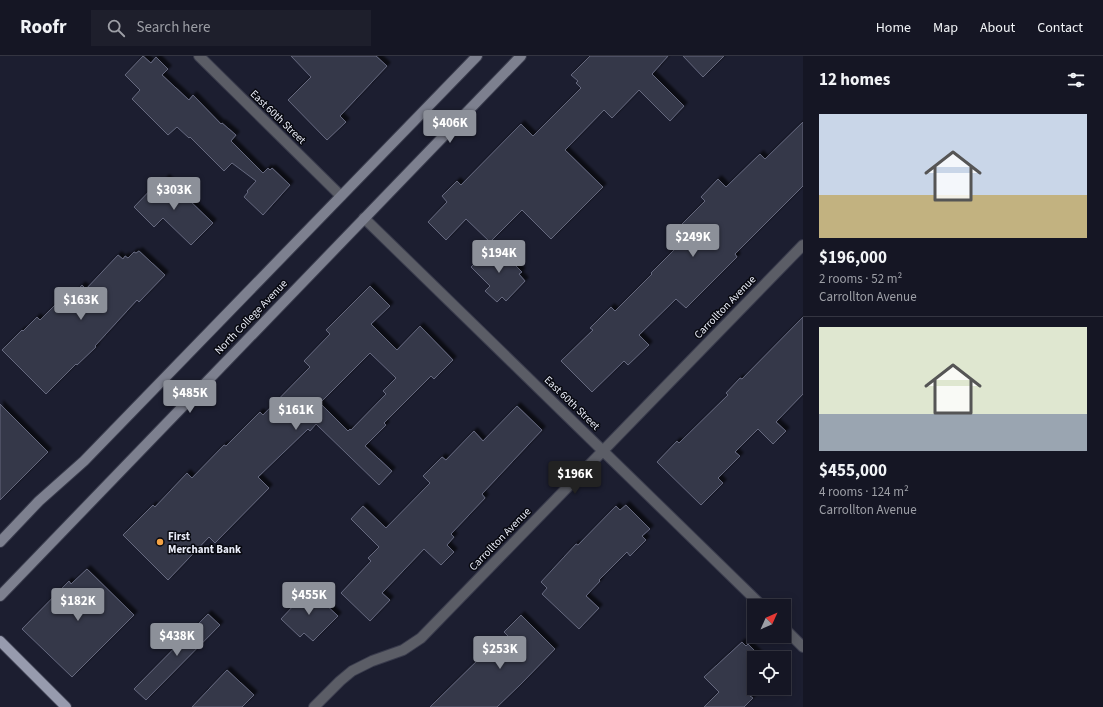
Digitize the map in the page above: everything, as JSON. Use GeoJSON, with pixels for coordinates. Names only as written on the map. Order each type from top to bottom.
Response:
{"type":"FeatureCollection","features":[{"type":"Feature","properties":{"kind":"main road","name":"North College Avenue"},"geometry":{"type":"LineString","coordinates":[[0,542],[39,501],[84,461],[477,56]]}},
{"type":"Feature","properties":{"kind":"main road","name":"North College Avenue"},"geometry":{"type":"LineString","coordinates":[[0,596],[521,56]]}},
{"type":"Feature","properties":{"kind":"main road"},"geometry":{"type":"LineString","coordinates":[[0,641],[66,707]]}},
{"type":"Feature","properties":{"kind":"street","name":"East 60th Street"},"geometry":{"type":"LineString","coordinates":[[199,56],[341,196]]}},
{"type":"Feature","properties":{"kind":"street","name":"East 60th Street"},"geometry":{"type":"LineString","coordinates":[[364,218],[755,599]]}},
{"type":"Feature","properties":{"kind":"street","name":"Carrollton Avenue"},"geometry":{"type":"LineString","coordinates":[[314,707],[352,671],[372,661],[403,650],[421,638],[803,244]]}},
{"type":"Feature","properties":{"kind":"street"},"geometry":{"type":"LineString","coordinates":[[791,635],[803,647]]}},
{"type":"Feature","properties":{"kind":"building"},"geometry":{"type":"Polygon","coordinates":[[[143,56],[151,63],[156,57],[168,69],[162,75],[189,100],[193,95],[221,124],[222,123],[236,135],[231,141],[263,173],[268,168],[270,170],[272,168],[290,185],[263,215],[244,197],[256,181],[232,163],[224,171],[190,137],[189,138],[177,127],[168,135],[132,99],[140,90],[125,75],[143,56]]]}},
{"type":"Feature","properties":{"kind":"building"},"geometry":{"type":"Polygon","coordinates":[[[291,56],[376,56],[387,66],[340,116],[346,122],[327,140],[288,100],[311,77],[291,56]]]}},
{"type":"Feature","properties":{"kind":"building"},"geometry":{"type":"Polygon","coordinates":[[[590,56],[668,56],[652,74],[684,106],[670,121],[639,90],[612,118],[604,110],[565,150],[603,187],[551,239],[522,210],[490,242],[466,219],[446,240],[428,222],[447,202],[442,196],[457,181],[461,185],[521,124],[533,136],[581,88],[576,83],[578,81],[571,75],[590,56]]]}},
{"type":"Feature","properties":{"kind":"building"},"geometry":{"type":"Polygon","coordinates":[[[683,56],[724,56],[703,77],[683,56]]]}},
{"type":"Feature","properties":{"kind":"building"},"geometry":{"type":"Polygon","coordinates":[[[803,122],[803,186],[735,254],[737,257],[686,308],[676,299],[639,335],[649,345],[628,365],[624,361],[592,392],[561,361],[593,330],[590,328],[611,307],[615,311],[679,245],[670,236],[705,201],[701,197],[718,179],[726,187],[760,154],[765,159],[803,122]]]}},
{"type":"Feature","properties":{"kind":"building"},"geometry":{"type":"Polygon","coordinates":[[[166,178],[213,223],[191,245],[163,218],[154,227],[134,207],[159,181],[161,183],[166,178]]]}},
{"type":"Feature","properties":{"kind":"building"},"geometry":{"type":"Polygon","coordinates":[[[494,244],[522,272],[519,274],[525,281],[506,301],[502,297],[497,302],[485,291],[490,286],[471,267],[494,244]]]}},
{"type":"Feature","properties":{"kind":"building"},"geometry":{"type":"Polygon","coordinates":[[[139,251],[165,275],[139,302],[137,300],[95,346],[96,347],[77,365],[76,364],[46,394],[2,350],[37,317],[40,320],[56,304],[61,308],[82,285],[86,289],[118,255],[123,259],[125,256],[128,258],[134,252],[136,253],[139,251]]]}},
{"type":"Feature","properties":{"kind":"building"},"geometry":{"type":"Polygon","coordinates":[[[370,286],[390,306],[371,324],[397,350],[420,326],[453,360],[434,379],[431,376],[384,423],[386,425],[365,446],[392,471],[379,485],[316,424],[310,431],[308,429],[258,477],[269,488],[215,543],[209,537],[168,580],[123,535],[153,505],[155,507],[187,473],[192,478],[224,445],[226,446],[260,412],[263,415],[310,367],[304,361],[330,334],[326,330],[370,286]],[[370,353],[320,403],[348,431],[350,429],[351,430],[386,394],[383,391],[396,378],[370,353]]]}},
{"type":"Feature","properties":{"kind":"building"},"geometry":{"type":"Polygon","coordinates":[[[803,317],[803,394],[776,422],[786,431],[773,444],[758,429],[735,452],[740,456],[718,478],[723,483],[701,505],[657,462],[677,441],[679,443],[728,395],[726,393],[740,378],[742,379],[803,317]]]}},
{"type":"Feature","properties":{"kind":"building"},"geometry":{"type":"Polygon","coordinates":[[[0,404],[48,452],[0,500],[0,404]]]}},
{"type":"Feature","properties":{"kind":"building"},"geometry":{"type":"Polygon","coordinates":[[[517,406],[542,430],[482,494],[485,498],[451,534],[454,537],[447,545],[454,552],[441,565],[424,549],[382,593],[390,600],[370,621],[341,593],[371,561],[368,558],[379,547],[351,519],[363,506],[386,528],[430,483],[423,476],[442,457],[446,460],[474,431],[483,441],[517,406]]]}},
{"type":"Feature","properties":{"kind":"building"},"geometry":{"type":"Polygon","coordinates":[[[626,505],[650,529],[642,536],[646,540],[630,556],[627,552],[599,580],[600,581],[586,596],[599,608],[579,629],[542,594],[547,588],[541,582],[576,544],[578,545],[616,506],[620,510],[626,505]]]}},
{"type":"Feature","properties":{"kind":"building"},"geometry":{"type":"Polygon","coordinates":[[[87,569],[134,615],[72,677],[22,629],[69,581],[71,584],[87,569]]]}},
{"type":"Feature","properties":{"kind":"building"},"geometry":{"type":"Polygon","coordinates":[[[309,589],[338,616],[313,641],[304,633],[300,637],[281,619],[309,589]]]}},
{"type":"Feature","properties":{"kind":"building"},"geometry":{"type":"Polygon","coordinates":[[[208,614],[220,625],[146,700],[134,689],[208,614]]]}},
{"type":"Feature","properties":{"kind":"building"},"geometry":{"type":"Polygon","coordinates":[[[521,615],[555,649],[521,684],[497,707],[430,707],[483,655],[488,660],[510,638],[504,632],[521,615]]]}},
{"type":"Feature","properties":{"kind":"building"},"geometry":{"type":"Polygon","coordinates":[[[742,642],[746,646],[748,644],[755,651],[747,651],[747,695],[751,695],[750,696],[753,698],[744,707],[704,707],[719,692],[704,677],[742,642]]]}},
{"type":"Feature","properties":{"kind":"building"},"geometry":{"type":"Polygon","coordinates":[[[227,670],[254,695],[242,707],[192,707],[227,670]]]}},
{"type":"Feature","properties":{"kind":"place","name":"First Merchant Bank"},"geometry":{"type":"Point","coordinates":[160,542]}}]}
